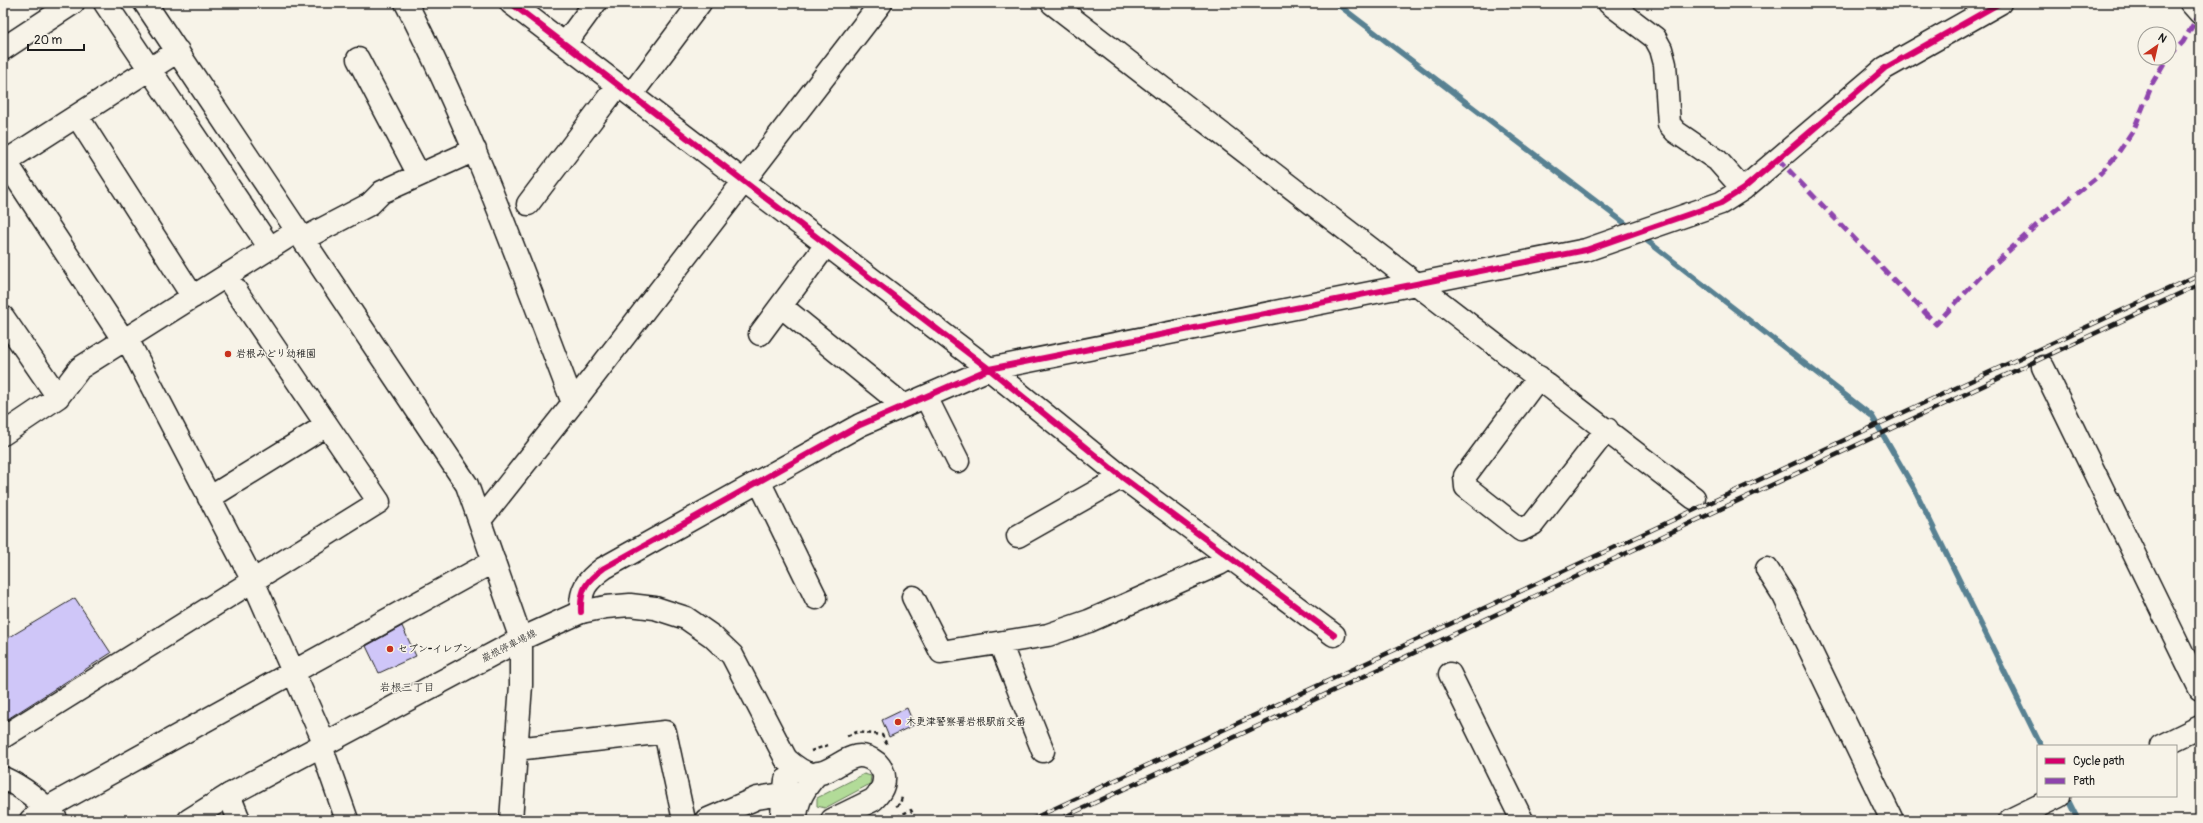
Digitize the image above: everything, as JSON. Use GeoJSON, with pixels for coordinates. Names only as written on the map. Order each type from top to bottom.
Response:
{"type":"FeatureCollection","features":[{"type":"Feature","properties":{"kind":"street"},"geometry":{"type":"LineString","coordinates":[[3,49],[73,3]]}},
{"type":"Feature","properties":{"kind":"street"},"geometry":{"type":"LineString","coordinates":[[105,3],[270,248]]}},
{"type":"Feature","properties":{"kind":"street"},"geometry":{"type":"LineString","coordinates":[[145,3],[467,485],[521,639],[521,685],[511,820]]}},
{"type":"Feature","properties":{"kind":"street"},"geometry":{"type":"LineString","coordinates":[[406,3],[432,53],[475,150],[573,403]]}},
{"type":"Feature","properties":{"kind":"street"},"geometry":{"type":"LineString","coordinates":[[511,3],[989,369],[1122,477],[1334,635]]}},
{"type":"Feature","properties":{"kind":"street"},"geometry":{"type":"LineString","coordinates":[[565,44],[596,3]]}},
{"type":"Feature","properties":{"kind":"street"},"geometry":{"type":"LineString","coordinates":[[528,204],[700,3]]}},
{"type":"Feature","properties":{"kind":"street"},"geometry":{"type":"LineString","coordinates":[[480,520],[573,403],[881,3]]}},
{"type":"Feature","properties":{"kind":"street"},"geometry":{"type":"LineString","coordinates":[[1052,3],[1419,284],[1694,498]]}},
{"type":"Feature","properties":{"kind":"street"},"geometry":{"type":"LineString","coordinates":[[1609,3],[1655,38],[1661,49],[1664,64],[1669,124],[1676,132],[1717,160],[1744,189]]}},
{"type":"Feature","properties":{"kind":"street"},"geometry":{"type":"LineString","coordinates":[[581,612],[581,594],[590,578],[604,568],[860,425],[989,369],[1586,250],[1721,203],[1744,189],[1885,68],[2000,3]]}},
{"type":"Feature","properties":{"kind":"street"},"geometry":{"type":"LineString","coordinates":[[2191,3],[2200,13]]}},
{"type":"Feature","properties":{"kind":"street"},"geometry":{"type":"LineString","coordinates":[[178,51],[4,163],[125,340],[253,580],[294,673],[323,745],[347,820]]}},
{"type":"Feature","properties":{"kind":"street"},"geometry":{"type":"LineString","coordinates":[[358,59],[419,175]]}},
{"type":"Feature","properties":{"kind":"street"},"geometry":{"type":"LineString","coordinates":[[77,116],[193,297]]}},
{"type":"Feature","properties":{"kind":"street"},"geometry":{"type":"LineString","coordinates":[[3,434],[58,397],[80,368],[270,248],[370,204],[382,192],[475,150]]}},
{"type":"Feature","properties":{"kind":"street"},"geometry":{"type":"LineString","coordinates":[[760,334],[782,307],[826,245]]}},
{"type":"Feature","properties":{"kind":"street"},"geometry":{"type":"LineString","coordinates":[[3,737],[379,502],[226,276]]}},
{"type":"Feature","properties":{"kind":"street"},"geometry":{"type":"LineString","coordinates":[[782,307],[904,406]]}},
{"type":"Feature","properties":{"kind":"street"},"geometry":{"type":"LineString","coordinates":[[4,319],[58,397]]}},
{"type":"Feature","properties":{"kind":"street"},"geometry":{"type":"LineString","coordinates":[[2043,367],[2200,689]]}},
{"type":"Feature","properties":{"kind":"street"},"geometry":{"type":"LineString","coordinates":[[1539,377],[1465,476],[1466,487],[1521,530],[1533,524],[1607,430]]}},
{"type":"Feature","properties":{"kind":"street"},"geometry":{"type":"LineString","coordinates":[[926,397],[958,461]]}},
{"type":"Feature","properties":{"kind":"street"},"geometry":{"type":"LineString","coordinates":[[209,498],[327,425]]}},
{"type":"Feature","properties":{"kind":"street"},"geometry":{"type":"LineString","coordinates":[[1018,536],[1122,477]]}},
{"type":"Feature","properties":{"kind":"street"},"geometry":{"type":"LineString","coordinates":[[759,482],[816,598]]}},
{"type":"Feature","properties":{"kind":"street"},"geometry":{"type":"LineString","coordinates":[[913,597],[941,652],[1048,635],[1089,621],[1219,564],[1229,558]]}},
{"type":"Feature","properties":{"kind":"street"},"geometry":{"type":"LineString","coordinates":[[3,778],[18,786],[45,816],[294,673],[494,561]]}},
{"type":"Feature","properties":{"kind":"street"},"geometry":{"type":"LineString","coordinates":[[1767,569],[1784,596],[1892,820]]}},
{"type":"Feature","properties":{"kind":"street","name":"巌根停車場線"},"geometry":{"type":"LineString","coordinates":[[189,820],[229,795],[521,639],[581,612],[606,607],[630,605],[655,608],[686,618],[712,636],[732,655],[786,759]]}},
{"type":"Feature","properties":{"kind":"street"},"geometry":{"type":"LineString","coordinates":[[1000,643],[1043,751]]}},
{"type":"Feature","properties":{"kind":"street"},"geometry":{"type":"LineString","coordinates":[[1450,674],[1522,820]]}},
{"type":"Feature","properties":{"kind":"street"},"geometry":{"type":"LineString","coordinates":[[2163,745],[2200,727]]}},
{"type":"Feature","properties":{"kind":"street"},"geometry":{"type":"LineString","coordinates":[[516,749],[665,732],[684,820]]}},
{"type":"Feature","properties":{"kind":"street"},"geometry":{"type":"LineString","coordinates":[[786,759],[798,769],[812,774],[818,773],[854,756],[868,757],[878,765],[884,775],[884,785],[873,800],[832,820]]}},
{"type":"Feature","properties":{"kind":"street"},"geometry":{"type":"LineString","coordinates":[[786,759],[787,774],[783,794],[782,813],[788,820]]}},
{"type":"Feature","properties":{"kind":"street"},"geometry":{"type":"LineString","coordinates":[[796,820],[796,807],[801,795],[818,773]]}},
{"type":"Feature","properties":{"kind":"street"},"geometry":{"type":"LineString","coordinates":[[706,820],[757,798],[783,794]]}},
{"type":"Feature","properties":{"kind":"street"},"geometry":{"type":"LineString","coordinates":[[229,795],[239,820]]}},
{"type":"Feature","properties":{"kind":"street"},"geometry":{"type":"LineString","coordinates":[[2010,820],[2056,797]]}},
{"type":"Feature","properties":{"kind":"path"},"geometry":{"type":"LineString","coordinates":[[843,738],[857,732],[882,735],[889,749]]}},
{"type":"Feature","properties":{"kind":"path"},"geometry":{"type":"LineString","coordinates":[[809,751],[814,751],[829,745]]}},
{"type":"Feature","properties":{"kind":"path"},"geometry":{"type":"LineString","coordinates":[[894,807],[900,804],[904,791]]}},
{"type":"Feature","properties":{"kind":"path"},"geometry":{"type":"LineString","coordinates":[[892,820],[911,810],[916,820]]}},
{"type":"Feature","properties":{"kind":"green space"},"geometry":{"type":"Polygon","coordinates":[[[864,774],[871,776],[870,784],[825,808],[817,806],[817,798],[864,774]]]}},
{"type":"Feature","properties":{"kind":"building"},"geometry":{"type":"Polygon","coordinates":[[[75,598],[111,653],[3,722],[3,641],[75,598]]]}},
{"type":"Feature","properties":{"kind":"building","name":"セブン-イレブン"},"geometry":{"type":"Polygon","coordinates":[[[402,626],[416,656],[379,673],[366,646],[402,626]]]}},
{"type":"Feature","properties":{"kind":"building"},"geometry":{"type":"Polygon","coordinates":[[[907,708],[914,725],[889,737],[882,720],[907,708]]]}},
{"type":"Feature","properties":{"kind":"waterway"},"geometry":{"type":"LineString","coordinates":[[1336,3],[1631,228]]}},
{"type":"Feature","properties":{"kind":"waterway"},"geometry":{"type":"LineString","coordinates":[[1641,236],[1872,416],[1915,490],[2041,745]]}},
{"type":"Feature","properties":{"kind":"waterway"},"geometry":{"type":"LineString","coordinates":[[2066,797],[2078,820]]}},
{"type":"Feature","properties":{"kind":"railway"},"geometry":{"type":"LineString","coordinates":[[1030,820],[2200,274]]}},
{"type":"Feature","properties":{"kind":"railway"},"geometry":{"type":"LineString","coordinates":[[1058,820],[2200,284]]}},
{"type":"Feature","properties":{"kind":"marked path"},"geometry":{"type":"LineString","coordinates":[[2177,48],[2183,42],[2200,13]]}},
{"type":"Feature","properties":{"kind":"marked path"},"geometry":{"type":"LineString","coordinates":[[1778,159],[1936,324],[1979,278],[2038,224],[2096,178],[2116,156],[2134,129],[2153,82],[2162,66]]}},
{"type":"Feature","properties":{"kind":"cycle path"},"geometry":{"type":"LineString","coordinates":[[511,3],[989,369],[1122,477],[1334,635]]}},
{"type":"Feature","properties":{"kind":"cycle path"},"geometry":{"type":"LineString","coordinates":[[581,612],[582,597],[585,586],[604,568],[860,425],[989,369],[1586,250],[1721,203],[1743,189],[1885,68],[2000,3]]}},
{"type":"Feature","properties":{"kind":"place","name":"岩根みどり幼稚園"},"geometry":{"type":"Point","coordinates":[228,354]}},
{"type":"Feature","properties":{"kind":"place","name":"セブン-イレブン"},"geometry":{"type":"Point","coordinates":[390,649]}},
{"type":"Feature","properties":{"kind":"place","name":"木更津警察署岩根駅前交番"},"geometry":{"type":"Point","coordinates":[898,722]}},
{"type":"Feature","properties":{"kind":"district","name":"岩根三丁目"},"geometry":{"type":"Point","coordinates":[407,687]}}]}
